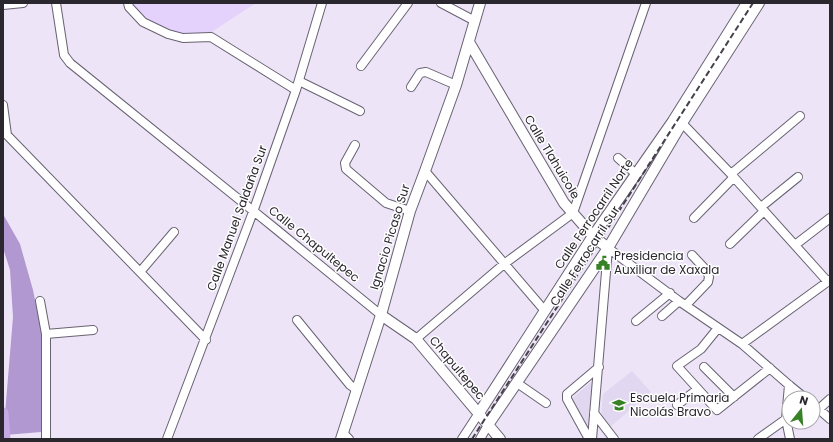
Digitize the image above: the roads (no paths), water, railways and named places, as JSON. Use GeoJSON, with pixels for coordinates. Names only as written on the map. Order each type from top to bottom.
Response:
{"type":"FeatureCollection","features":[{"type":"Feature","properties":{"kind":"main road","name":"Ignacio Picaso Sur"},"geometry":{"type":"LineString","coordinates":[[344,437],[410,211],[426,171],[456,85],[480,3]]}},
{"type":"Feature","properties":{"kind":"main road","name":"Calle Ferrocarril Norte"},"geometry":{"type":"LineString","coordinates":[[479,413],[593,236],[673,121],[747,3]]}},
{"type":"Feature","properties":{"kind":"main road","name":"Calle Ferrocarril Sur"},"geometry":{"type":"LineString","coordinates":[[488,425],[608,248],[682,123],[759,3]]}},
{"type":"Feature","properties":{"kind":"main road","name":"Calle Tlahuicole"},"geometry":{"type":"LineString","coordinates":[[469,42],[564,203],[593,236],[608,248]]}},
{"type":"Feature","properties":{"kind":"main road","name":"Calle Chapultepec"},"geometry":{"type":"LineString","coordinates":[[380,315],[416,339]]}},
{"type":"Feature","properties":{"kind":"main road","name":"Chapultepec"},"geometry":{"type":"LineString","coordinates":[[416,339],[500,439]]}},
{"type":"Feature","properties":{"kind":"street"},"geometry":{"type":"LineString","coordinates":[[3,5],[23,3]]}},
{"type":"Feature","properties":{"kind":"street","name":"Calle Chapultepec"},"geometry":{"type":"LineString","coordinates":[[56,3],[64,55],[70,63],[380,315]]}},
{"type":"Feature","properties":{"kind":"street"},"geometry":{"type":"LineString","coordinates":[[128,3],[129,7],[143,22],[168,34],[183,38],[211,37],[218,40],[296,90]]}},
{"type":"Feature","properties":{"kind":"street","name":"Calle Manuel Saldaña Sur"},"geometry":{"type":"LineString","coordinates":[[167,439],[206,340],[253,212],[299,81],[322,3]]}},
{"type":"Feature","properties":{"kind":"street"},"geometry":{"type":"LineString","coordinates":[[361,66],[408,3]]}},
{"type":"Feature","properties":{"kind":"street"},"geometry":{"type":"LineString","coordinates":[[441,3],[475,21]]}},
{"type":"Feature","properties":{"kind":"street"},"geometry":{"type":"LineString","coordinates":[[416,339],[504,264],[573,213],[646,3]]}},
{"type":"Feature","properties":{"kind":"street"},"geometry":{"type":"LineString","coordinates":[[411,87],[420,73],[426,72],[456,85]]}},
{"type":"Feature","properties":{"kind":"street"},"geometry":{"type":"LineString","coordinates":[[299,81],[360,112]]}},
{"type":"Feature","properties":{"kind":"street"},"geometry":{"type":"LineString","coordinates":[[3,105],[7,135],[206,340]]}},
{"type":"Feature","properties":{"kind":"street"},"geometry":{"type":"LineString","coordinates":[[694,218],[733,176],[800,116]]}},
{"type":"Feature","properties":{"kind":"street"},"geometry":{"type":"LineString","coordinates":[[682,123],[733,176],[829,281],[742,344]]}},
{"type":"Feature","properties":{"kind":"street"},"geometry":{"type":"LineString","coordinates":[[355,145],[345,163],[346,169],[386,203],[410,211]]}},
{"type":"Feature","properties":{"kind":"street"},"geometry":{"type":"LineString","coordinates":[[618,158],[636,174]]}},
{"type":"Feature","properties":{"kind":"street"},"geometry":{"type":"LineString","coordinates":[[426,171],[545,311]]}},
{"type":"Feature","properties":{"kind":"street"},"geometry":{"type":"LineString","coordinates":[[730,244],[763,209],[798,177]]}},
{"type":"Feature","properties":{"kind":"street"},"geometry":{"type":"LineString","coordinates":[[795,245],[830,218]]}},
{"type":"Feature","properties":{"kind":"street"},"geometry":{"type":"LineString","coordinates":[[140,272],[174,232]]}},
{"type":"Feature","properties":{"kind":"street"},"geometry":{"type":"LineString","coordinates":[[590,439],[599,367],[608,248]]}},
{"type":"Feature","properties":{"kind":"street","name":"Calle Tlahuicole"},"geometry":{"type":"LineString","coordinates":[[608,248],[742,344],[795,390]]}},
{"type":"Feature","properties":{"kind":"street"},"geometry":{"type":"LineString","coordinates":[[662,316],[683,303],[708,282],[709,277],[707,271],[692,255]]}},
{"type":"Feature","properties":{"kind":"street"},"geometry":{"type":"LineString","coordinates":[[636,321],[670,293]]}},
{"type":"Feature","properties":{"kind":"street"},"geometry":{"type":"LineString","coordinates":[[40,301],[46,334],[46,439]]}},
{"type":"Feature","properties":{"kind":"street"},"geometry":{"type":"LineString","coordinates":[[296,320],[350,385],[357,390]]}},
{"type":"Feature","properties":{"kind":"street"},"geometry":{"type":"LineString","coordinates":[[718,328],[701,349],[677,366],[717,410],[770,368]]}},
{"type":"Feature","properties":{"kind":"street"},"geometry":{"type":"LineString","coordinates":[[46,334],[93,330]]}},
{"type":"Feature","properties":{"kind":"street"},"geometry":{"type":"LineString","coordinates":[[590,439],[567,399],[567,394],[599,367]]}},
{"type":"Feature","properties":{"kind":"street"},"geometry":{"type":"LineString","coordinates":[[704,367],[734,397]]}},
{"type":"Feature","properties":{"kind":"street"},"geometry":{"type":"LineString","coordinates":[[517,382],[546,403]]}},
{"type":"Feature","properties":{"kind":"street"},"geometry":{"type":"LineString","coordinates":[[789,385],[789,390]]}},
{"type":"Feature","properties":{"kind":"street"},"geometry":{"type":"LineString","coordinates":[[677,405],[698,389]]}},
{"type":"Feature","properties":{"kind":"street"},"geometry":{"type":"LineString","coordinates":[[821,404],[830,399]]}},
{"type":"Feature","properties":{"kind":"street"},"geometry":{"type":"LineString","coordinates":[[821,411],[830,419]]}},
{"type":"Feature","properties":{"kind":"street","name":"Calle Ferrocarril Norte"},"geometry":{"type":"LineString","coordinates":[[462,439],[479,413]]}},
{"type":"Feature","properties":{"kind":"street"},"geometry":{"type":"LineString","coordinates":[[594,413],[614,439]]}},
{"type":"Feature","properties":{"kind":"street"},"geometry":{"type":"LineString","coordinates":[[758,439],[781,423]]}},
{"type":"Feature","properties":{"kind":"street","name":"Calle Ferrocarril Sur"},"geometry":{"type":"LineString","coordinates":[[480,439],[488,425]]}},
{"type":"Feature","properties":{"kind":"waterway"},"geometry":{"type":"LineString","coordinates":[[3,413],[5,439]]}},
{"type":"Feature","properties":{"kind":"railway"},"geometry":{"type":"LineString","coordinates":[[472,439],[753,3]]}},
{"type":"Feature","properties":{"kind":"place","name":"Presidencia Auxiliar de Xaxala"},"geometry":{"type":"Point","coordinates":[603,263]}},
{"type":"Feature","properties":{"kind":"place","name":"Escuela Primaria Nicolás Bravo"},"geometry":{"type":"Point","coordinates":[619,405]}}]}
